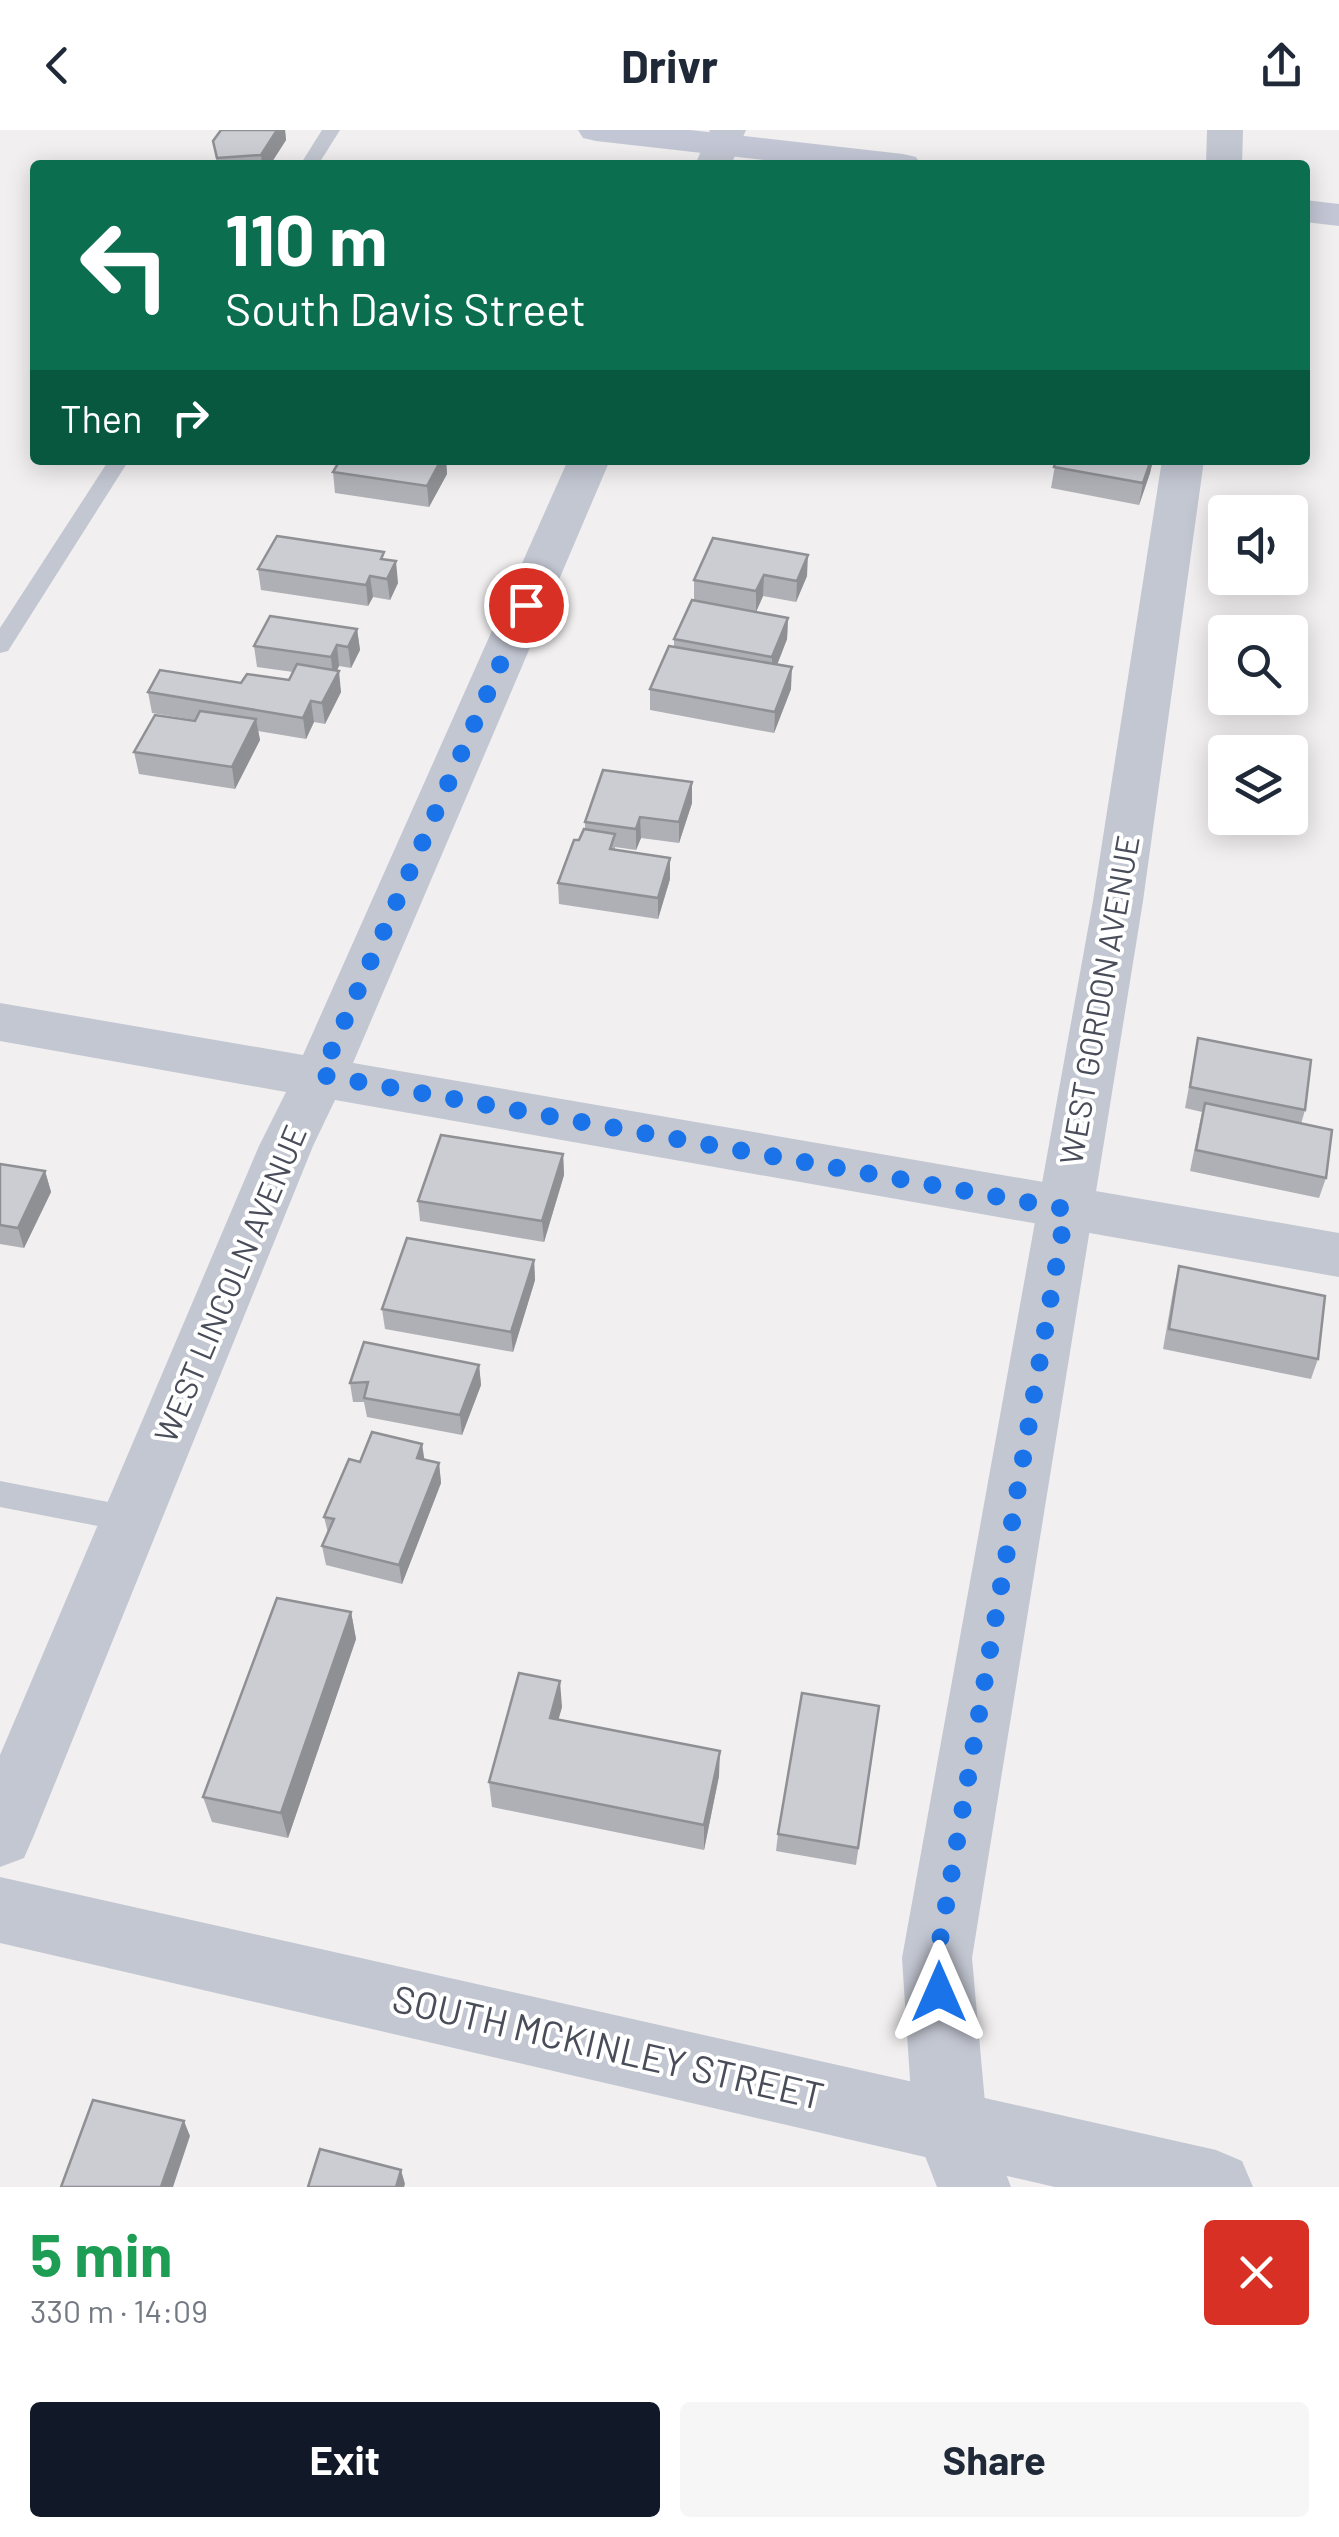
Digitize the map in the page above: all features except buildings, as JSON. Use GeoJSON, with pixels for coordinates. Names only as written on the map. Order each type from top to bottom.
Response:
{"type":"FeatureCollection","features":[{"type":"Feature","properties":{"kind":"main road"},"geometry":{"type":"LineString","coordinates":[[596,130],[855,160]]}},
{"type":"Feature","properties":{"kind":"main road"},"geometry":{"type":"LineString","coordinates":[[1310,212],[1339,215]]}},
{"type":"Feature","properties":{"kind":"street"},"geometry":{"type":"LineString","coordinates":[[1224,160],[1225,130]]}},
{"type":"Feature","properties":{"kind":"street","name":"WEST LINCOLN AVENUE"},"geometry":{"type":"LineString","coordinates":[[0,1836],[286,1146],[321,1075],[587,465]]}},
{"type":"Feature","properties":{"kind":"street","name":"WEST GORDON AVENUE"},"geometry":{"type":"LineString","coordinates":[[962,2156],[937,1958],[1118,901],[1182,465]]}},
{"type":"Feature","properties":{"kind":"street"},"geometry":{"type":"LineString","coordinates":[[0,1022],[1339,1255]]}},
{"type":"Feature","properties":{"kind":"street","name":"SOUTH MCKINLEY STREET"},"geometry":{"type":"LineString","coordinates":[[0,1910],[962,2156],[1216,2187]]}},
{"type":"Feature","properties":{"kind":"lane"},"geometry":{"type":"LineString","coordinates":[[312,160],[331,130]]}},
{"type":"Feature","properties":{"kind":"lane"},"geometry":{"type":"LineString","coordinates":[[0,646],[117,465]]}},
{"type":"Feature","properties":{"kind":"lane"},"geometry":{"type":"LineString","coordinates":[[0,1494],[134,1520]]}},
{"type":"Feature","properties":{"kind":"route"},"geometry":{"type":"LineString","coordinates":[[526,605],[321,1075],[1066,1209],[937,1958],[939,1992]]}}]}
